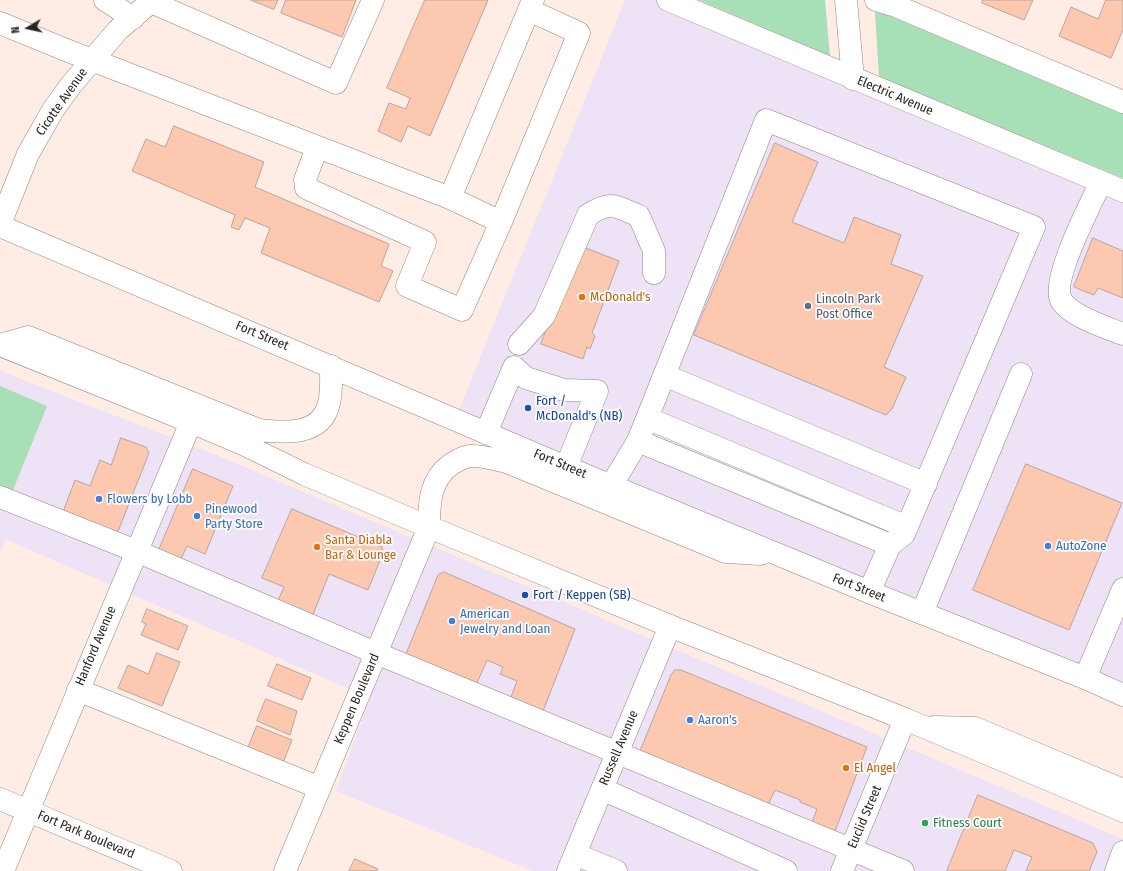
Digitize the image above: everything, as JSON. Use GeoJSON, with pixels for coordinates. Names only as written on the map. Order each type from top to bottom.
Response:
{"type":"FeatureCollection","features":[{"type":"Feature","properties":{"kind":"main road"},"geometry":{"type":"LineString","coordinates":[[105,0],[133,18]]}},
{"type":"Feature","properties":{"kind":"main road"},"geometry":{"type":"LineString","coordinates":[[152,1],[336,83],[373,0]]}},
{"type":"Feature","properties":{"kind":"main road","name":"Electric Avenue"},"geometry":{"type":"LineString","coordinates":[[668,0],[853,79],[1123,191]]}},
{"type":"Feature","properties":{"kind":"main road"},"geometry":{"type":"LineString","coordinates":[[846,0],[853,79]]}},
{"type":"Feature","properties":{"kind":"main road"},"geometry":{"type":"LineString","coordinates":[[876,0],[904,10],[1123,102]]}},
{"type":"Feature","properties":{"kind":"main road","name":"Cicotte Avenue"},"geometry":{"type":"LineString","coordinates":[[0,225],[28,154],[41,130],[71,85],[118,30],[152,1]]}},
{"type":"Feature","properties":{"kind":"main road"},"geometry":{"type":"LineString","coordinates":[[317,147],[305,180],[306,188],[425,242],[407,286],[462,310],[502,222],[579,33],[531,5],[450,198]]}},
{"type":"Feature","properties":{"kind":"main road"},"geometry":{"type":"LineString","coordinates":[[0,23],[450,198],[502,222]]}},
{"type":"Feature","properties":{"kind":"main road"},"geometry":{"type":"LineString","coordinates":[[611,486],[638,441],[766,120],[1034,226],[904,534],[890,545],[869,592]]}},
{"type":"Feature","properties":{"kind":"main road"},"geometry":{"type":"LineString","coordinates":[[1102,182],[1062,271],[1059,289],[1061,300],[1070,309],[1096,324],[1123,334]]}},
{"type":"Feature","properties":{"kind":"main road"},"geometry":{"type":"LineString","coordinates":[[519,344],[544,316],[588,215],[601,206],[612,205],[639,216],[654,251],[654,273]]}},
{"type":"Feature","properties":{"kind":"main road","name":"Fort Street"},"geometry":{"type":"LineString","coordinates":[[0,225],[611,486],[869,592],[1085,678],[1123,695]]}},
{"type":"Feature","properties":{"kind":"main road"},"geometry":{"type":"LineString","coordinates":[[0,345],[28,336],[259,430],[286,433],[309,428],[322,418],[329,404],[331,366]]}},
{"type":"Feature","properties":{"kind":"main road"},"geometry":{"type":"LineString","coordinates":[[0,345],[191,422],[245,445],[304,474],[429,527],[670,626],[913,723],[1123,811]]}},
{"type":"Feature","properties":{"kind":"main road"},"geometry":{"type":"LineString","coordinates":[[486,433],[514,367],[526,378],[564,390],[596,391],[566,467]]}},
{"type":"Feature","properties":{"kind":"main road"},"geometry":{"type":"LineString","coordinates":[[922,613],[1022,374]]}},
{"type":"Feature","properties":{"kind":"main road"},"geometry":{"type":"LineString","coordinates":[[664,375],[926,484]]}},
{"type":"Feature","properties":{"kind":"main road"},"geometry":{"type":"LineString","coordinates":[[647,418],[907,527]]}},
{"type":"Feature","properties":{"kind":"main road","name":"Hanford Avenue"},"geometry":{"type":"LineString","coordinates":[[3,871],[191,422]]}},
{"type":"Feature","properties":{"kind":"main road"},"geometry":{"type":"LineString","coordinates":[[638,441],[890,545]]}},
{"type":"Feature","properties":{"kind":"main road"},"geometry":{"type":"LineString","coordinates":[[429,527],[429,507],[433,486],[444,470],[459,459],[479,456],[507,462],[726,552],[778,555]]}},
{"type":"Feature","properties":{"kind":"main road"},"geometry":{"type":"LineString","coordinates":[[0,497],[136,551],[376,653],[616,753],[852,848],[903,871]]}},
{"type":"Feature","properties":{"kind":"main road","name":"Keppen Boulevard"},"geometry":{"type":"LineString","coordinates":[[284,871],[429,527]]}},
{"type":"Feature","properties":{"kind":"main road"},"geometry":{"type":"LineString","coordinates":[[1085,678],[1123,589]]}},
{"type":"Feature","properties":{"kind":"main road","name":"Russell Avenue"},"geometry":{"type":"LineString","coordinates":[[571,862],[670,626]]}},
{"type":"Feature","properties":{"kind":"main road"},"geometry":{"type":"LineString","coordinates":[[78,690],[320,788]]}},
{"type":"Feature","properties":{"kind":"main road"},"geometry":{"type":"LineString","coordinates":[[913,723],[975,728],[1123,790]]}},
{"type":"Feature","properties":{"kind":"main road","name":"Euclid Street"},"geometry":{"type":"LineString","coordinates":[[842,871],[913,723]]}},
{"type":"Feature","properties":{"kind":"main road"},"geometry":{"type":"LineString","coordinates":[[602,789],[786,871]]}},
{"type":"Feature","properties":{"kind":"main road","name":"Fort Park Boulevard"},"geometry":{"type":"LineString","coordinates":[[0,799],[171,871]]}},
{"type":"Feature","properties":{"kind":"main road"},"geometry":{"type":"LineString","coordinates":[[1116,871],[1123,852]]}},
{"type":"Feature","properties":{"kind":"main road"},"geometry":{"type":"LineString","coordinates":[[571,862],[616,871]]}},
{"type":"Feature","properties":{"kind":"shaded area"},"geometry":{"type":"Polygon","coordinates":[[[625,0],[668,0],[1123,191],[1123,695],[455,420],[625,0]]]}},
{"type":"Feature","properties":{"kind":"shaded area"},"geometry":{"type":"Polygon","coordinates":[[[0,371],[221,457],[1123,839],[1123,871],[533,871],[336,791],[370,698],[5,539],[0,553],[0,371]]]}},
{"type":"Feature","properties":{"kind":"green space"},"geometry":{"type":"Polygon","coordinates":[[[699,0],[825,0],[830,56],[699,0]]]}},
{"type":"Feature","properties":{"kind":"green space"},"geometry":{"type":"Polygon","coordinates":[[[875,12],[892,16],[1123,111],[1123,178],[879,77],[875,12]]]}},
{"type":"Feature","properties":{"kind":"green space"},"geometry":{"type":"Polygon","coordinates":[[[0,386],[47,406],[13,490],[0,485],[0,386]]]}},
{"type":"Feature","properties":{"kind":"building"},"geometry":{"type":"Polygon","coordinates":[[[251,0],[278,0],[274,9],[251,0]]]}},
{"type":"Feature","properties":{"kind":"building"},"geometry":{"type":"Polygon","coordinates":[[[286,0],[356,0],[342,37],[281,13],[286,0]]]}},
{"type":"Feature","properties":{"kind":"building"},"geometry":{"type":"Polygon","coordinates":[[[425,0],[488,0],[430,136],[408,126],[401,142],[378,131],[389,103],[406,109],[410,98],[387,88],[425,0]]]}},
{"type":"Feature","properties":{"kind":"building"},"geometry":{"type":"Polygon","coordinates":[[[983,0],[1033,0],[1024,20],[982,3],[983,0]]]}},
{"type":"Feature","properties":{"kind":"building"},"geometry":{"type":"Polygon","coordinates":[[[1106,0],[1123,0],[1123,30],[1111,58],[1059,36],[1071,7],[1098,19],[1106,0]]]}},
{"type":"Feature","properties":{"kind":"building"},"geometry":{"type":"Polygon","coordinates":[[[174,126],[264,162],[255,187],[389,244],[381,266],[393,271],[379,302],[261,253],[270,228],[245,218],[239,230],[231,227],[235,215],[132,171],[146,139],[165,147],[174,126]]]}},
{"type":"Feature","properties":{"kind":"building","name":"Lincoln Park Post Office"},"geometry":{"type":"Polygon","coordinates":[[[775,143],[818,162],[792,222],[844,243],[854,217],[901,235],[891,264],[923,276],[884,367],[906,377],[892,409],[886,415],[694,335],[775,143]]]}},
{"type":"Feature","properties":{"kind":"building"},"geometry":{"type":"Polygon","coordinates":[[[1093,238],[1123,251],[1123,298],[1098,288],[1094,295],[1074,287],[1093,238]]]}},
{"type":"Feature","properties":{"kind":"building","name":"McDonald's"},"geometry":{"type":"Polygon","coordinates":[[[578,245],[619,261],[592,333],[595,336],[590,349],[587,347],[583,359],[541,344],[578,245]]]}},
{"type":"Feature","properties":{"kind":"building","name":"Flowers by Lobb"},"geometry":{"type":"Polygon","coordinates":[[[121,438],[146,447],[149,453],[117,534],[63,512],[75,480],[90,486],[100,460],[111,465],[121,438]]]}},
{"type":"Feature","properties":{"kind":"building","name":"AutoZone"},"geometry":{"type":"Polygon","coordinates":[[[1026,464],[1122,503],[1069,630],[973,590],[1026,464]]]}},
{"type":"Feature","properties":{"kind":"building","name":"Pinewood Party Store"},"geometry":{"type":"Polygon","coordinates":[[[193,469],[233,486],[205,554],[187,546],[181,559],[159,550],[193,469]]]}},
{"type":"Feature","properties":{"kind":"building"},"geometry":{"type":"Polygon","coordinates":[[[292,509],[382,547],[383,553],[368,590],[329,574],[312,617],[277,603],[284,587],[262,578],[292,509]]]}},
{"type":"Feature","properties":{"kind":"building"},"geometry":{"type":"Polygon","coordinates":[[[444,572],[575,629],[543,711],[511,697],[517,681],[500,674],[503,667],[487,660],[477,683],[406,654],[438,575],[444,572]]]}},
{"type":"Feature","properties":{"kind":"building"},"geometry":{"type":"Polygon","coordinates":[[[147,609],[188,626],[178,650],[141,635],[146,624],[142,622],[147,609]]]}},
{"type":"Feature","properties":{"kind":"building"},"geometry":{"type":"Polygon","coordinates":[[[157,653],[180,662],[162,706],[118,688],[128,665],[148,674],[157,653]]]}},
{"type":"Feature","properties":{"kind":"building"},"geometry":{"type":"Polygon","coordinates":[[[277,664],[311,678],[302,700],[268,686],[277,664]]]}},
{"type":"Feature","properties":{"kind":"building"},"geometry":{"type":"Polygon","coordinates":[[[675,670],[681,670],[867,747],[834,834],[811,825],[817,809],[800,802],[800,800],[775,790],[768,805],[640,751],[671,675],[675,670]]]}},
{"type":"Feature","properties":{"kind":"building"},"geometry":{"type":"Polygon","coordinates":[[[266,699],[297,711],[290,735],[257,721],[266,699]]]}},
{"type":"Feature","properties":{"kind":"building"},"geometry":{"type":"Polygon","coordinates":[[[257,726],[292,740],[283,763],[248,748],[257,726]]]}},
{"type":"Feature","properties":{"kind":"building"},"geometry":{"type":"Polygon","coordinates":[[[978,795],[1093,843],[1097,852],[1089,871],[1026,871],[1032,857],[1014,850],[1005,871],[947,871],[978,795]]]}},
{"type":"Feature","properties":{"kind":"building"},"geometry":{"type":"Polygon","coordinates":[[[355,859],[378,869],[377,871],[349,871],[355,859]]]}},
{"type":"Feature","properties":{"kind":"place","name":"McDonald's"},"geometry":{"type":"Point","coordinates":[582,297]}},
{"type":"Feature","properties":{"kind":"place","name":"Lincoln Park Post Office"},"geometry":{"type":"Point","coordinates":[808,306]}},
{"type":"Feature","properties":{"kind":"place","name":"Fort / McDonald's (NB)"},"geometry":{"type":"Point","coordinates":[528,408]}},
{"type":"Feature","properties":{"kind":"place","name":"Flowers by Lobb"},"geometry":{"type":"Point","coordinates":[99,499]}},
{"type":"Feature","properties":{"kind":"place","name":"Pinewood Party Store"},"geometry":{"type":"Point","coordinates":[197,516]}},
{"type":"Feature","properties":{"kind":"place","name":"AutoZone"},"geometry":{"type":"Point","coordinates":[1048,546]}},
{"type":"Feature","properties":{"kind":"place","name":"Santa Diabla Bar & Lounge"},"geometry":{"type":"Point","coordinates":[317,547]}},
{"type":"Feature","properties":{"kind":"place","name":"Fort / Keppen (SB)"},"geometry":{"type":"Point","coordinates":[525,595]}},
{"type":"Feature","properties":{"kind":"place","name":"American Jewelry and Loan"},"geometry":{"type":"Point","coordinates":[452,621]}},
{"type":"Feature","properties":{"kind":"place","name":"Aaron's"},"geometry":{"type":"Point","coordinates":[690,720]}},
{"type":"Feature","properties":{"kind":"place","name":"El Angel"},"geometry":{"type":"Point","coordinates":[846,768]}},
{"type":"Feature","properties":{"kind":"place","name":"Fitness Court"},"geometry":{"type":"Point","coordinates":[925,823]}}]}
